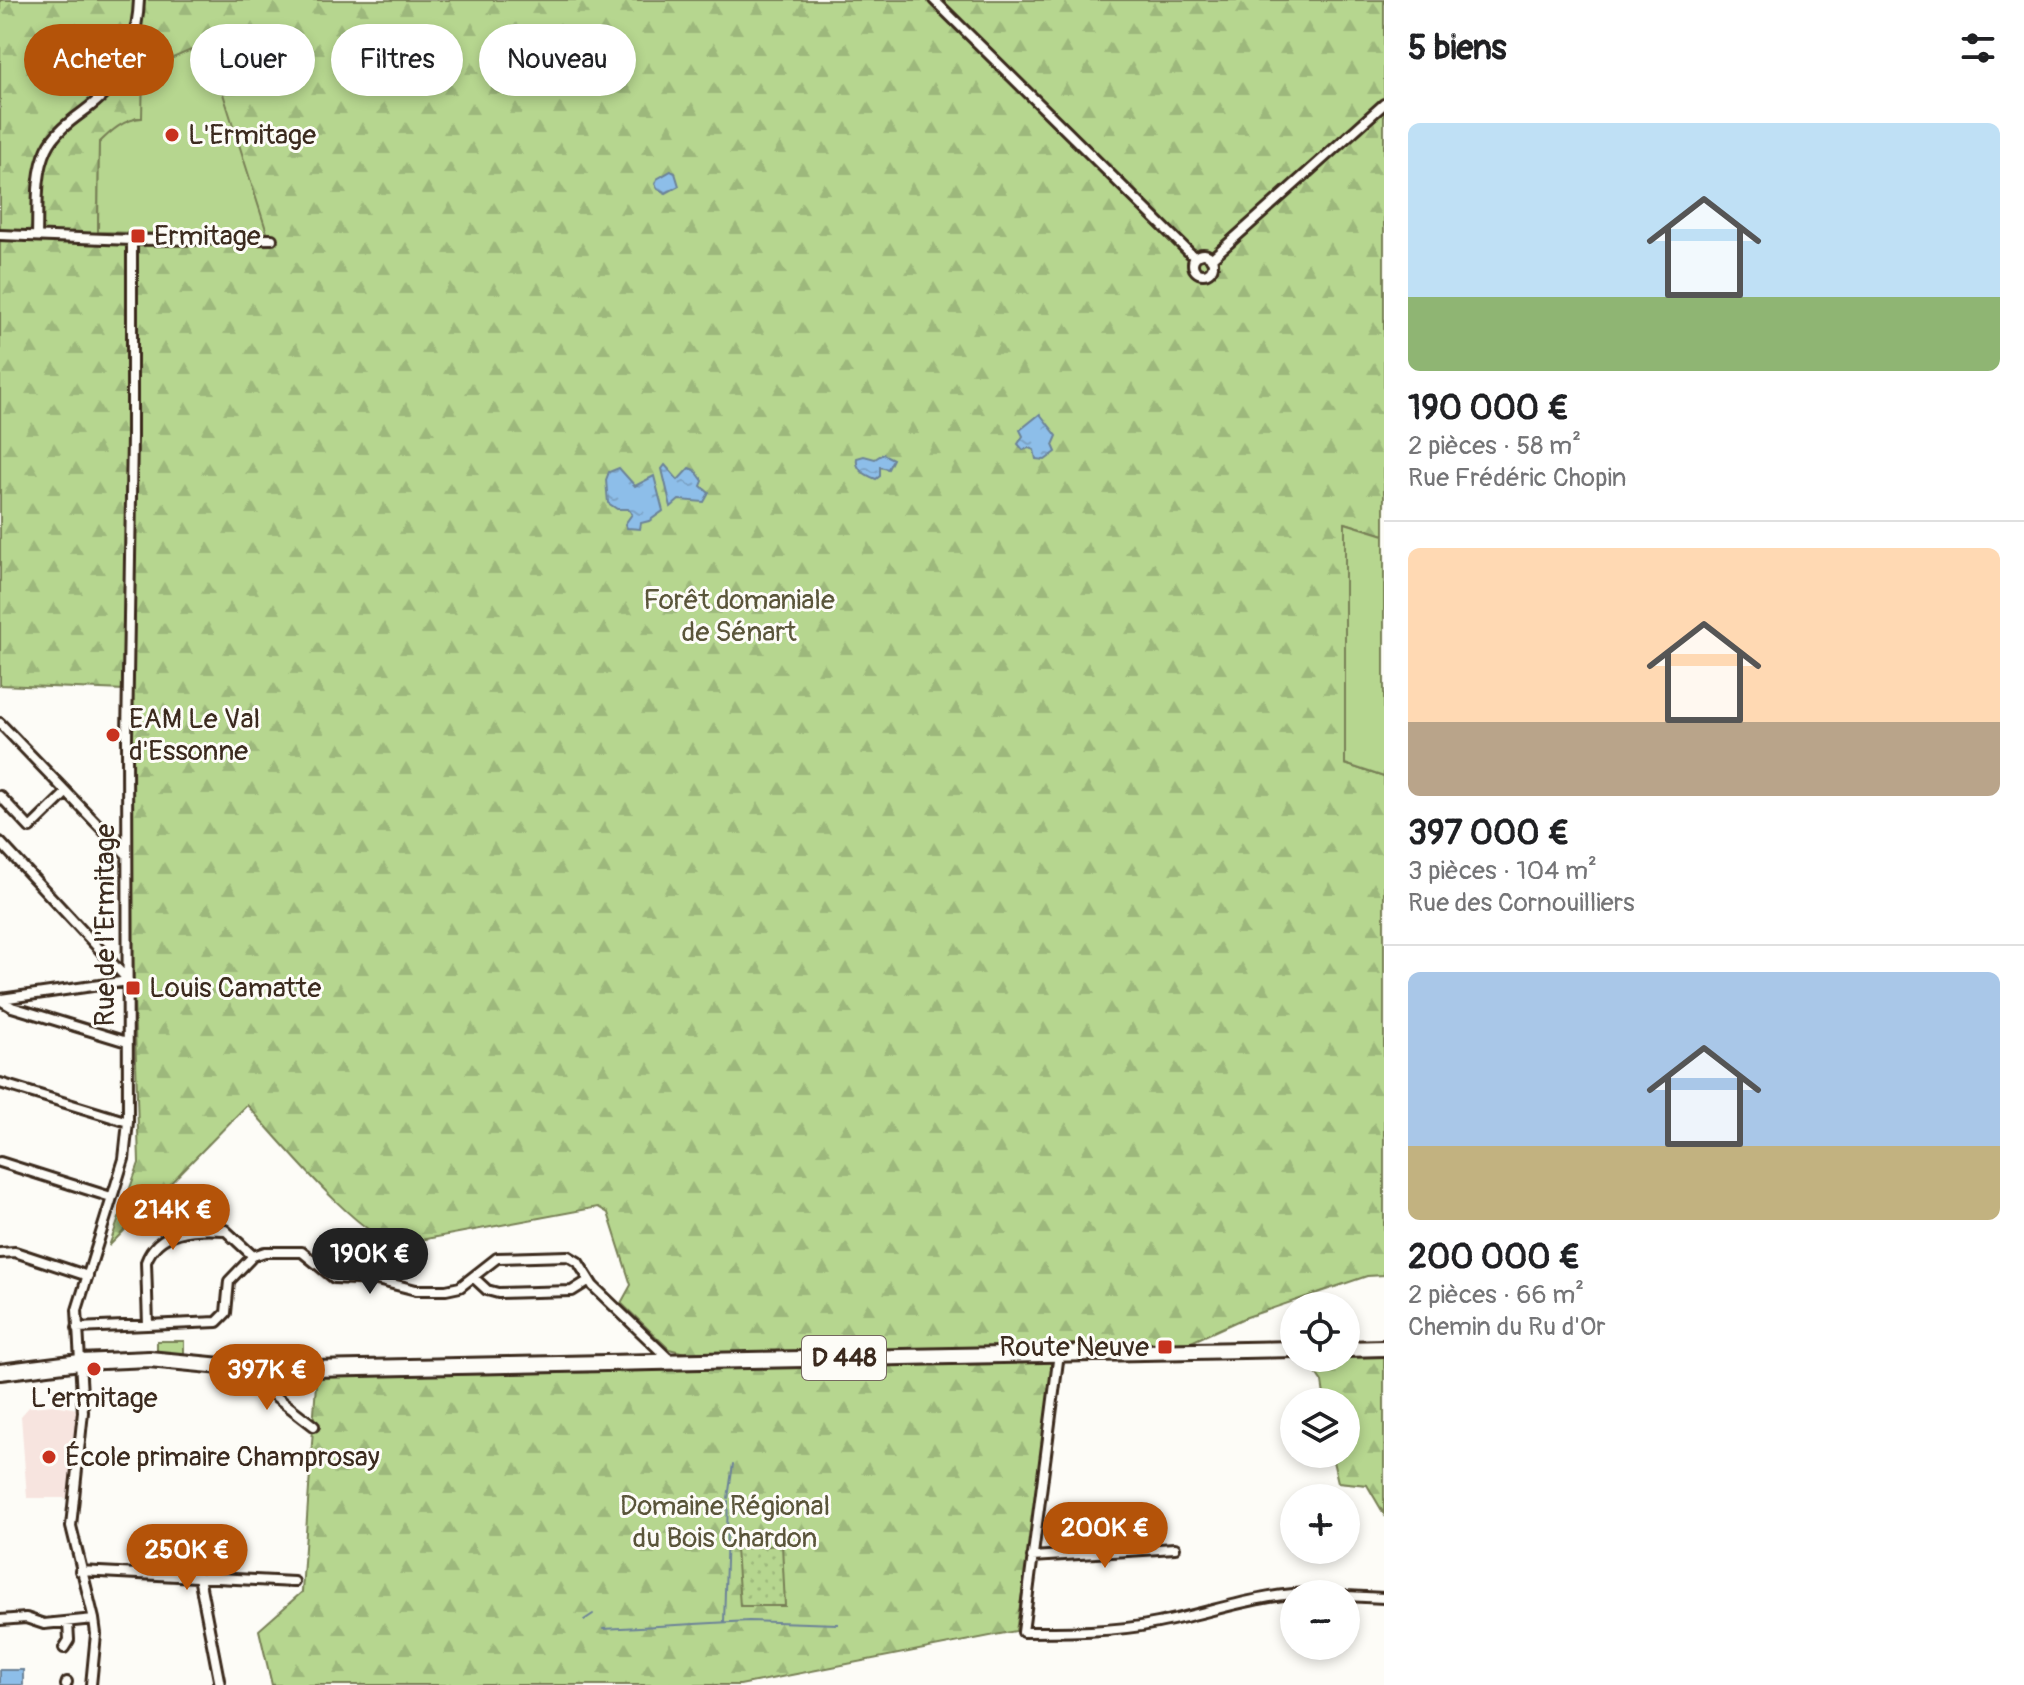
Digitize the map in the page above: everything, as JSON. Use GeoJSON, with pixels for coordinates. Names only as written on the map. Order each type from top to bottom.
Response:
{"type":"FeatureCollection","features":[{"type":"Feature","properties":{"kind":"main road"},"geometry":{"type":"LineString","coordinates":[[1360,1349],[1384,1348]]}},
{"type":"Feature","properties":{"kind":"main road","name":"D 448"},"geometry":{"type":"LineString","coordinates":[[0,1372],[80,1362],[149,1359],[263,1370],[1280,1349]]}},
{"type":"Feature","properties":{"kind":"street"},"geometry":{"type":"LineString","coordinates":[[37,236],[42,165],[47,150],[69,123],[106,93],[131,45],[139,0]]}},
{"type":"Feature","properties":{"kind":"street"},"geometry":{"type":"LineString","coordinates":[[934,0],[1195,258]]}},
{"type":"Feature","properties":{"kind":"street"},"geometry":{"type":"LineString","coordinates":[[1195,258],[1193,267],[1197,273],[1203,275],[1211,270],[1211,259],[1384,104]]}},
{"type":"Feature","properties":{"kind":"street"},"geometry":{"type":"LineString","coordinates":[[0,235],[132,240],[272,239]]}},
{"type":"Feature","properties":{"kind":"street","name":"Rue de l'Ermitage"},"geometry":{"type":"LineString","coordinates":[[91,1685],[96,1634],[71,1526],[83,1412],[77,1310],[124,1159],[128,1122],[132,240]]}},
{"type":"Feature","properties":{"kind":"street"},"geometry":{"type":"LineString","coordinates":[[1195,258],[1204,254],[1211,259]]}},
{"type":"Feature","properties":{"kind":"street"},"geometry":{"type":"LineString","coordinates":[[0,723],[128,856]]}},
{"type":"Feature","properties":{"kind":"street"},"geometry":{"type":"LineString","coordinates":[[0,796],[30,828],[66,793]]}},
{"type":"Feature","properties":{"kind":"street"},"geometry":{"type":"LineString","coordinates":[[0,842],[128,981]]}},
{"type":"Feature","properties":{"kind":"street"},"geometry":{"type":"LineString","coordinates":[[0,1000],[128,981]]}},
{"type":"Feature","properties":{"kind":"street"},"geometry":{"type":"LineString","coordinates":[[0,1000],[12,1007],[127,1042]]}},
{"type":"Feature","properties":{"kind":"street"},"geometry":{"type":"LineString","coordinates":[[0,1083],[128,1122]]}},
{"type":"Feature","properties":{"kind":"street"},"geometry":{"type":"LineString","coordinates":[[0,1162],[111,1197]]}},
{"type":"Feature","properties":{"kind":"street"},"geometry":{"type":"LineString","coordinates":[[148,1325],[146,1262],[148,1255],[170,1234],[225,1230],[253,1256]]}},
{"type":"Feature","properties":{"kind":"street"},"geometry":{"type":"LineString","coordinates":[[0,1253],[15,1252],[88,1276]]}},
{"type":"Feature","properties":{"kind":"street"},"geometry":{"type":"LineString","coordinates":[[77,1328],[217,1322],[226,1313],[229,1281],[253,1256],[265,1252],[302,1252],[334,1278],[377,1280],[408,1289],[452,1289],[497,1258],[568,1256],[578,1262],[588,1281],[671,1361]]}},
{"type":"Feature","properties":{"kind":"street"},"geometry":{"type":"LineString","coordinates":[[473,1277],[487,1290],[498,1293],[572,1291],[588,1281]]}},
{"type":"Feature","properties":{"kind":"street"},"geometry":{"type":"LineString","coordinates":[[1060,1353],[1023,1632],[1091,1631],[1157,1623],[1280,1596]]}},
{"type":"Feature","properties":{"kind":"street"},"geometry":{"type":"LineString","coordinates":[[263,1370],[270,1392],[314,1426]]}},
{"type":"Feature","properties":{"kind":"street"},"geometry":{"type":"LineString","coordinates":[[1032,1557],[1175,1548]]}},
{"type":"Feature","properties":{"kind":"street"},"geometry":{"type":"LineString","coordinates":[[80,1571],[294,1582]]}},
{"type":"Feature","properties":{"kind":"street"},"geometry":{"type":"LineString","coordinates":[[199,1577],[220,1685]]}},
{"type":"Feature","properties":{"kind":"street"},"geometry":{"type":"LineString","coordinates":[[1360,1597],[1384,1598]]}},
{"type":"Feature","properties":{"kind":"street"},"geometry":{"type":"LineString","coordinates":[[0,1620],[26,1618],[44,1624],[94,1619]]}},
{"type":"Feature","properties":{"kind":"street"},"geometry":{"type":"LineString","coordinates":[[64,1648],[69,1640],[68,1622]]}},
{"type":"Feature","properties":{"kind":"shaded area","name":"École primaire Champrosay"},"geometry":{"type":"Polygon","coordinates":[[[54,1405],[78,1409],[70,1498],[27,1498],[21,1416],[29,1407],[54,1405]]]}},
{"type":"Feature","properties":{"kind":"green space","name":"Forêt domaniale de Sénart"},"geometry":{"type":"Polygon","coordinates":[[[0,0],[1384,0],[1384,535],[1346,523],[1345,764],[1384,777],[1384,1275],[1367,1276],[1320,1292],[1280,1292],[1280,1306],[1189,1343],[689,1354],[669,1349],[621,1303],[631,1285],[608,1213],[598,1207],[399,1244],[383,1239],[342,1207],[247,1105],[109,1246],[139,1163],[125,690],[0,685],[0,0]],[[136,118],[99,143],[98,232],[142,118],[136,118]]]}},
{"type":"Feature","properties":{"kind":"green space","name":"L'Ermitage"},"geometry":{"type":"Polygon","coordinates":[[[190,50],[190,96],[224,96],[268,236],[98,232],[99,143],[124,123],[142,118],[142,96],[174,96],[174,57],[190,50]]]}},
{"type":"Feature","properties":{"kind":"green space"},"geometry":{"type":"Polygon","coordinates":[[[1345,523],[1384,535],[1384,777],[1345,764],[1345,523]]]}},
{"type":"Feature","properties":{"kind":"green space"},"geometry":{"type":"Polygon","coordinates":[[[157,1341],[184,1341],[184,1353],[157,1353],[157,1341]]]}},
{"type":"Feature","properties":{"kind":"green space","name":"Domaine Régional du Bois Chardon"},"geometry":{"type":"Polygon","coordinates":[[[1060,1353],[1016,1631],[740,1685],[272,1685],[259,1630],[302,1592],[317,1369],[1060,1353]]]}},
{"type":"Feature","properties":{"kind":"green space"},"geometry":{"type":"Polygon","coordinates":[[[1384,1355],[1384,1514],[1367,1485],[1338,1482],[1335,1468],[1360,1468],[1360,1388],[1323,1388],[1315,1372],[1360,1372],[1360,1356],[1384,1355]]]}},
{"type":"Feature","properties":{"kind":"green space"},"geometry":{"type":"Polygon","coordinates":[[[782,1545],[785,1606],[740,1606],[736,1548],[782,1545]]]}},
{"type":"Feature","properties":{"kind":"water"},"geometry":{"type":"Polygon","coordinates":[[[671,171],[675,173],[679,186],[666,193],[655,184],[657,179],[671,171]]]}},
{"type":"Feature","properties":{"kind":"water"},"geometry":{"type":"Polygon","coordinates":[[[1040,414],[1057,436],[1053,445],[1056,452],[1045,460],[1036,459],[1034,450],[1023,450],[1018,444],[1023,436],[1020,430],[1040,414]]]}},
{"type":"Feature","properties":{"kind":"water"},"geometry":{"type":"Polygon","coordinates":[[[883,454],[893,459],[888,469],[880,467],[880,476],[876,479],[859,469],[857,458],[875,459],[883,454]]]}},
{"type":"Feature","properties":{"kind":"water"},"geometry":{"type":"Polygon","coordinates":[[[665,465],[678,480],[689,468],[695,470],[703,481],[701,486],[709,493],[704,502],[679,500],[671,507],[662,469],[665,465]]]}},
{"type":"Feature","properties":{"kind":"water"},"geometry":{"type":"Polygon","coordinates":[[[619,468],[635,486],[654,476],[663,511],[641,523],[640,529],[627,528],[625,524],[632,514],[628,509],[617,509],[608,503],[606,480],[609,472],[619,468]]]}},
{"type":"Feature","properties":{"kind":"water"},"geometry":{"type":"Polygon","coordinates":[[[0,1670],[23,1670],[23,1685],[0,1685],[0,1670]]]}},
{"type":"Feature","properties":{"kind":"waterway"},"geometry":{"type":"LineString","coordinates":[[728,1498],[733,1464]]}},
{"type":"Feature","properties":{"kind":"waterway"},"geometry":{"type":"LineString","coordinates":[[724,1622],[728,1501]]}},
{"type":"Feature","properties":{"kind":"waterway"},"geometry":{"type":"LineString","coordinates":[[584,1620],[593,1614]]}},
{"type":"Feature","properties":{"kind":"waterway"},"geometry":{"type":"LineString","coordinates":[[603,1629],[749,1621],[838,1624]]}},
{"type":"Feature","properties":{"kind":"place","name":"L'Ermitage"},"geometry":{"type":"Point","coordinates":[172,135]}},
{"type":"Feature","properties":{"kind":"place","name":"Ermitage"},"geometry":{"type":"Point","coordinates":[138,236]}},
{"type":"Feature","properties":{"kind":"place","name":"EAM Le Val d'Essonne"},"geometry":{"type":"Point","coordinates":[113,735]}},
{"type":"Feature","properties":{"kind":"place","name":"Louis Camatte"},"geometry":{"type":"Point","coordinates":[133,988]}},
{"type":"Feature","properties":{"kind":"place","name":"Route Neuve"},"geometry":{"type":"Point","coordinates":[1165,1347]}},
{"type":"Feature","properties":{"kind":"place","name":"L'ermitage"},"geometry":{"type":"Point","coordinates":[94,1369]}},
{"type":"Feature","properties":{"kind":"place","name":"École primaire Champrosay"},"geometry":{"type":"Point","coordinates":[49,1457]}}]}
